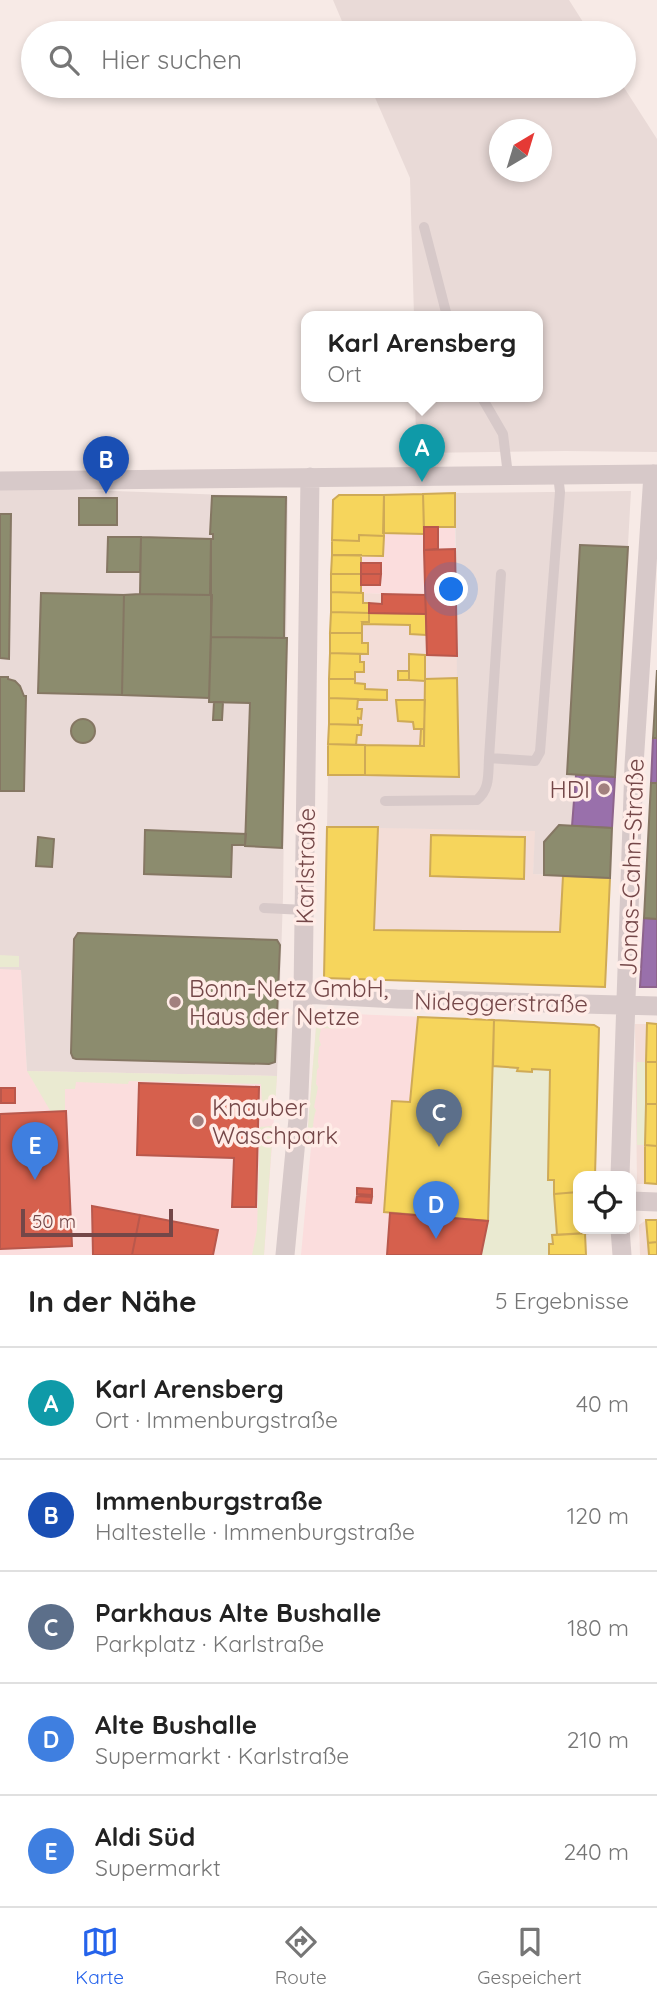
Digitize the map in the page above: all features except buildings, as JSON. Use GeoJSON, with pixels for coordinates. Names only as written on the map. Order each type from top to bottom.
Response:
{"type":"FeatureCollection","features":[{"type":"Feature","properties":{"kind":"street"},"geometry":{"type":"LineString","coordinates":[[0,481],[655,474]]}},
{"type":"Feature","properties":{"kind":"street","name":"Jonas-Cahn-Straße"},"geometry":{"type":"LineString","coordinates":[[620,1171],[634,765],[655,474]]}},
{"type":"Feature","properties":{"kind":"street","name":"Karlstraße"},"geometry":{"type":"LineString","coordinates":[[285,1255],[297,1129],[303,994],[310,477]]}},
{"type":"Feature","properties":{"kind":"street","name":"Nideggerstraße"},"geometry":{"type":"LineString","coordinates":[[303,994],[657,1006]]}},
{"type":"Feature","properties":{"kind":"street"},"geometry":{"type":"LineString","coordinates":[[636,1201],[657,1202]]}},
{"type":"Feature","properties":{"kind":"street"},"geometry":{"type":"LineString","coordinates":[[620,1234],[622,1255]]}},
{"type":"Feature","properties":{"kind":"lane"},"geometry":{"type":"LineString","coordinates":[[424,227],[446,311]]}},
{"type":"Feature","properties":{"kind":"lane"},"geometry":{"type":"LineString","coordinates":[[485,402],[503,433],[508,475]]}},
{"type":"Feature","properties":{"kind":"lane"},"geometry":{"type":"LineString","coordinates":[[489,758],[535,761],[540,752],[560,492],[558,475]]}},
{"type":"Feature","properties":{"kind":"lane"},"geometry":{"type":"LineString","coordinates":[[385,801],[477,800],[485,793],[488,782],[501,574]]}},
{"type":"Feature","properties":{"kind":"lane"},"geometry":{"type":"LineString","coordinates":[[264,908],[305,910]]}},
{"type":"Feature","properties":{"kind":"shaded area"},"geometry":{"type":"Polygon","coordinates":[[[333,0],[569,0],[582,21],[342,21],[333,0]]]}},
{"type":"Feature","properties":{"kind":"shaded area"},"geometry":{"type":"Polygon","coordinates":[[[375,98],[631,98],[657,139],[657,452],[420,453],[416,441],[415,402],[543,402],[543,311],[414,311],[410,178],[375,98]]]}},
{"type":"Feature","properties":{"kind":"shaded area"},"geometry":{"type":"Polygon","coordinates":[[[0,487],[288,497],[283,897],[277,1076],[27,1071],[21,970],[0,969],[0,487]]]}},
{"type":"Feature","properties":{"kind":"shaded area"},"geometry":{"type":"Polygon","coordinates":[[[631,491],[615,777],[576,775],[573,826],[612,828],[610,878],[533,874],[535,831],[327,827],[328,775],[458,777],[455,493],[631,491]]]}},
{"type":"Feature","properties":{"kind":"shaded area"},"geometry":{"type":"Polygon","coordinates":[[[455,493],[455,549],[424,550],[425,595],[331,592],[333,500],[339,495],[455,493]]]}},
{"type":"Feature","properties":{"kind":"shaded area"},"geometry":{"type":"Polygon","coordinates":[[[331,592],[425,595],[427,655],[457,656],[459,777],[328,775],[331,592]]]}},
{"type":"Feature","properties":{"kind":"shaded area"},"geometry":{"type":"Polygon","coordinates":[[[327,827],[536,830],[533,874],[610,878],[605,987],[324,978],[327,827]]]}},
{"type":"Feature","properties":{"kind":"shaded area"},"geometry":{"type":"Polygon","coordinates":[[[0,969],[21,969],[27,1071],[277,1076],[264,1255],[0,1255],[0,969]]]}},
{"type":"Feature","properties":{"kind":"shaded area"},"geometry":{"type":"Polygon","coordinates":[[[329,1013],[494,1020],[488,1221],[481,1255],[301,1255],[311,1147],[307,1139],[316,1027],[329,1013]]]}},
{"type":"Feature","properties":{"kind":"shaded area"},"geometry":{"type":"Polygon","coordinates":[[[635,1024],[657,1024],[657,1184],[637,1184],[635,1024]]]}},
{"type":"Feature","properties":{"kind":"shaded area"},"geometry":{"type":"Polygon","coordinates":[[[646,1220],[657,1255],[640,1255],[639,1225],[646,1220]]]}},
{"type":"Feature","properties":{"kind":"green space"},"geometry":{"type":"Polygon","coordinates":[[[0,955],[19,956],[19,967],[0,967],[0,955]]]}},
{"type":"Feature","properties":{"kind":"green space"},"geometry":{"type":"Polygon","coordinates":[[[329,1013],[337,1013],[336,1029],[321,1028],[311,1147],[307,1139],[316,1027],[329,1013]]]}},
{"type":"Feature","properties":{"kind":"green space"},"geometry":{"type":"Polygon","coordinates":[[[637,1062],[646,1062],[645,1145],[637,1145],[637,1062]]]}},
{"type":"Feature","properties":{"kind":"green space"},"geometry":{"type":"Polygon","coordinates":[[[493,1066],[518,1068],[517,1070],[550,1070],[548,1179],[554,1180],[557,1235],[552,1235],[553,1244],[549,1245],[549,1255],[481,1255],[488,1220],[493,1066]]]}},
{"type":"Feature","properties":{"kind":"green space"},"geometry":{"type":"Polygon","coordinates":[[[27,1071],[277,1076],[275,1106],[262,1105],[261,1084],[76,1082],[75,1089],[65,1089],[65,1111],[51,1112],[27,1071]]]}},
{"type":"Feature","properties":{"kind":"green space"},"geometry":{"type":"Polygon","coordinates":[[[273,1126],[264,1255],[252,1255],[257,1230],[260,1127],[273,1126]]]}},
{"type":"Feature","properties":{"kind":"place","name":"Karl Arensberg"},"geometry":{"type":"Point","coordinates":[422,482]}},
{"type":"Feature","properties":{"kind":"place","name":"Immenburgstraße"},"geometry":{"type":"Point","coordinates":[106,494]}},
{"type":"Feature","properties":{"kind":"place","name":"HDI"},"geometry":{"type":"Point","coordinates":[604,789]}},
{"type":"Feature","properties":{"kind":"place","name":"Bonn-Netz GmbH, Haus der Netze"},"geometry":{"type":"Point","coordinates":[175,1002]}},
{"type":"Feature","properties":{"kind":"place","name":"Knauber Waschpark"},"geometry":{"type":"Point","coordinates":[198,1121]}},
{"type":"Feature","properties":{"kind":"place","name":"Parkhaus Alte Bushalle"},"geometry":{"type":"Point","coordinates":[439,1147]}},
{"type":"Feature","properties":{"kind":"place","name":"Aldi Süd"},"geometry":{"type":"Point","coordinates":[35,1180]}},
{"type":"Feature","properties":{"kind":"place","name":"Alte Bushalle"},"geometry":{"type":"Point","coordinates":[436,1239]}}]}
